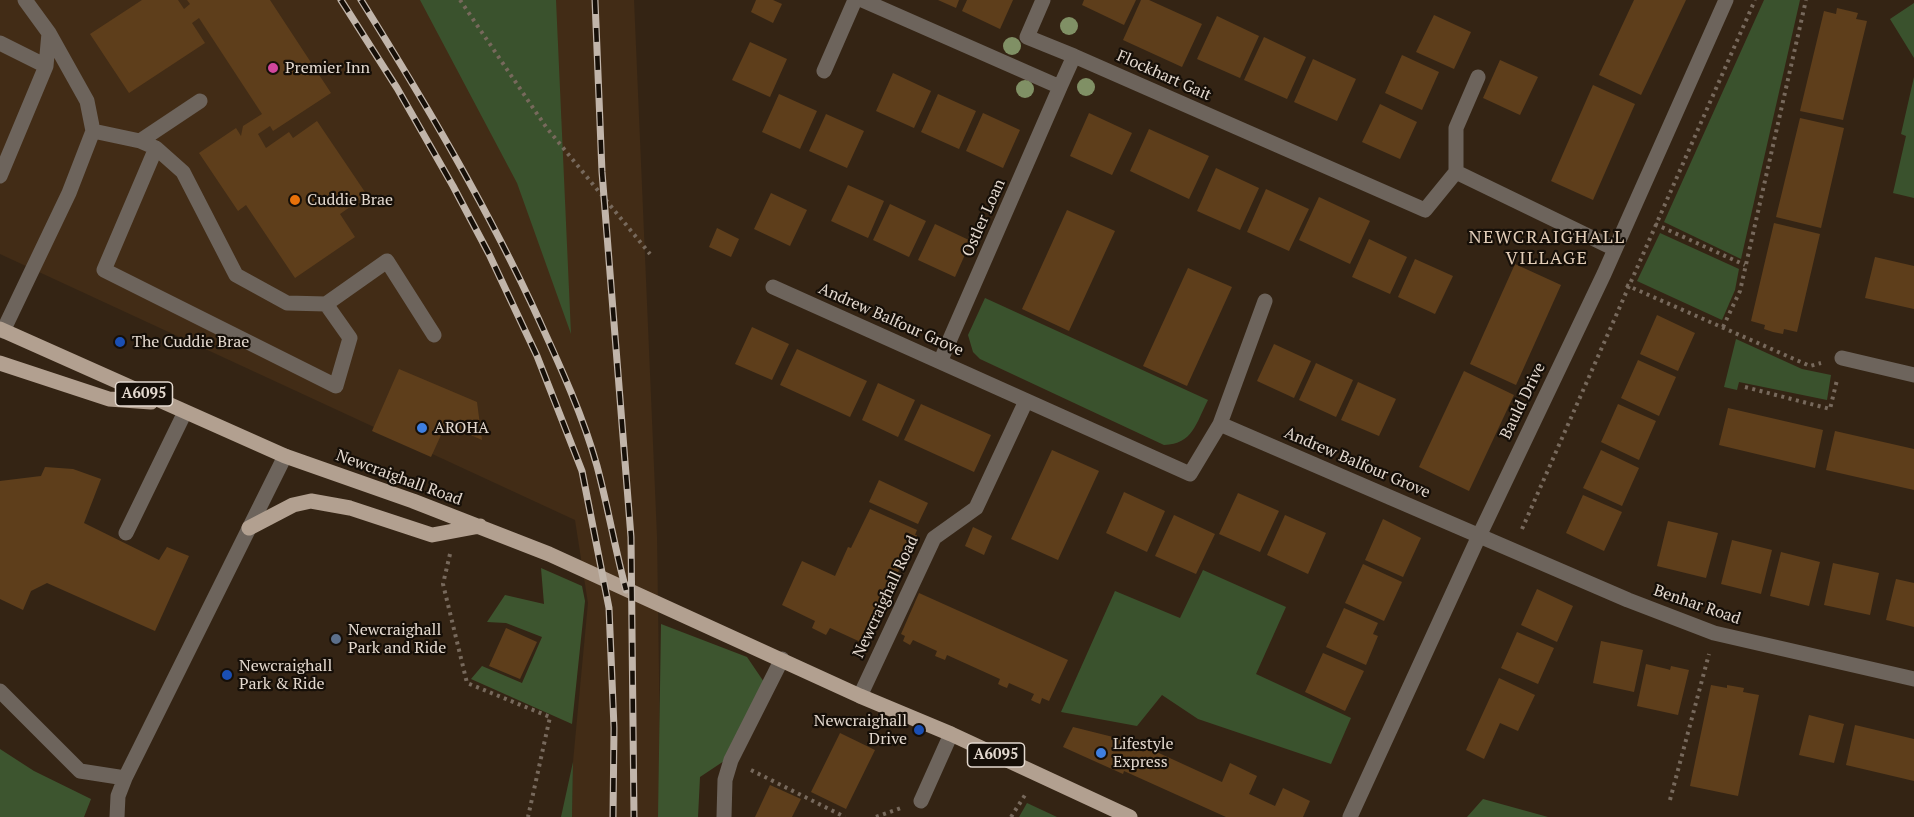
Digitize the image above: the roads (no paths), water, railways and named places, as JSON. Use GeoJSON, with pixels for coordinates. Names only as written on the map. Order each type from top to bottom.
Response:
{"type":"FeatureCollection","features":[{"type":"Feature","properties":{"kind":"main road","name":"Newcraighall Road"},"geometry":{"type":"LineString","coordinates":[[1,330],[285,456],[413,501],[549,554],[782,659]]}},
{"type":"Feature","properties":{"kind":"main road"},"geometry":{"type":"LineString","coordinates":[[0,363],[109,399],[163,403]]}},
{"type":"Feature","properties":{"kind":"main road"},"geometry":{"type":"LineString","coordinates":[[249,528],[293,505],[311,501],[350,508],[432,535],[480,526]]}},
{"type":"Feature","properties":{"kind":"main road","name":"A6095"},"geometry":{"type":"LineString","coordinates":[[782,659],[1130,817]]}},
{"type":"Feature","properties":{"kind":"street"},"geometry":{"type":"LineString","coordinates":[[1,330],[69,193],[93,131],[87,101],[49,33],[25,0]]}},
{"type":"Feature","properties":{"kind":"street"},"geometry":{"type":"LineString","coordinates":[[824,71],[855,0]]}},
{"type":"Feature","properties":{"kind":"street"},"geometry":{"type":"LineString","coordinates":[[862,0],[1060,87],[1074,56],[1027,37],[1043,0]]}},
{"type":"Feature","properties":{"kind":"street","name":"Bauld Drive"},"geometry":{"type":"LineString","coordinates":[[1350,817],[1479,536],[1604,274],[1726,0]]}},
{"type":"Feature","properties":{"kind":"street"},"geometry":{"type":"LineString","coordinates":[[0,176],[46,66],[49,33]]}},
{"type":"Feature","properties":{"kind":"street"},"geometry":{"type":"LineString","coordinates":[[0,43],[46,66]]}},
{"type":"Feature","properties":{"kind":"street","name":"Flockhart Gait"},"geometry":{"type":"LineString","coordinates":[[1074,56],[1425,210],[1456,172]]}},
{"type":"Feature","properties":{"kind":"street"},"geometry":{"type":"LineString","coordinates":[[1478,77],[1456,128],[1456,172],[1615,249]]}},
{"type":"Feature","properties":{"kind":"street","name":"Ostler Loan"},"geometry":{"type":"LineString","coordinates":[[940,362],[1060,87]]}},
{"type":"Feature","properties":{"kind":"street"},"geometry":{"type":"LineString","coordinates":[[140,141],[200,101]]}},
{"type":"Feature","properties":{"kind":"street"},"geometry":{"type":"LineString","coordinates":[[93,131],[140,141],[156,148],[183,172],[236,275],[287,303],[326,304],[387,261],[434,335]]}},
{"type":"Feature","properties":{"kind":"street"},"geometry":{"type":"LineString","coordinates":[[156,148],[104,270],[336,386],[350,338],[326,304]]}},
{"type":"Feature","properties":{"kind":"street","name":"Andrew Balfour Grove"},"geometry":{"type":"LineString","coordinates":[[773,287],[1190,474],[1220,424],[1265,301]]}},
{"type":"Feature","properties":{"kind":"street"},"geometry":{"type":"LineString","coordinates":[[1842,358],[1914,375]]}},
{"type":"Feature","properties":{"kind":"street","name":"Newcraighall Road"},"geometry":{"type":"LineString","coordinates":[[860,696],[933,538],[976,508],[1026,401]]}},
{"type":"Feature","properties":{"kind":"street"},"geometry":{"type":"LineString","coordinates":[[126,533],[185,412]]}},
{"type":"Feature","properties":{"kind":"street","name":"Andrew Balfour Grove"},"geometry":{"type":"LineString","coordinates":[[1220,424],[1479,536]]}},
{"type":"Feature","properties":{"kind":"street"},"geometry":{"type":"LineString","coordinates":[[117,817],[118,796],[124,778],[285,456]]}},
{"type":"Feature","properties":{"kind":"street","name":"Benhar Road"},"geometry":{"type":"LineString","coordinates":[[1479,536],[1628,600],[1714,633],[1914,679]]}},
{"type":"Feature","properties":{"kind":"street"},"geometry":{"type":"LineString","coordinates":[[724,817],[725,780],[731,760],[782,659]]}},
{"type":"Feature","properties":{"kind":"street"},"geometry":{"type":"LineString","coordinates":[[0,691],[80,771],[124,778]]}},
{"type":"Feature","properties":{"kind":"street"},"geometry":{"type":"LineString","coordinates":[[921,801],[951,734]]}},
{"type":"Feature","properties":{"kind":"railway"},"geometry":{"type":"LineString","coordinates":[[341,0],[397,88],[489,254],[537,356],[582,471],[609,608],[614,728],[613,817]]}},
{"type":"Feature","properties":{"kind":"railway"},"geometry":{"type":"LineString","coordinates":[[361,0],[433,118],[478,198],[556,357],[591,447],[626,590]]}},
{"type":"Feature","properties":{"kind":"railway"},"geometry":{"type":"LineString","coordinates":[[595,0],[602,172],[631,537],[634,817]]}},
{"type":"Feature","properties":{"kind":"place","name":"Premier Inn"},"geometry":{"type":"Point","coordinates":[273,68]}},
{"type":"Feature","properties":{"kind":"place","name":"Cuddie Brae"},"geometry":{"type":"Point","coordinates":[295,200]}},
{"type":"Feature","properties":{"kind":"place","name":"The Cuddie Brae"},"geometry":{"type":"Point","coordinates":[120,342]}},
{"type":"Feature","properties":{"kind":"place","name":"AROHA"},"geometry":{"type":"Point","coordinates":[422,428]}},
{"type":"Feature","properties":{"kind":"place","name":"Newcraighall Park and Ride"},"geometry":{"type":"Point","coordinates":[336,639]}},
{"type":"Feature","properties":{"kind":"place","name":"Newcraighall Park & Ride"},"geometry":{"type":"Point","coordinates":[227,675]}},
{"type":"Feature","properties":{"kind":"place","name":"Newcraighall Drive"},"geometry":{"type":"Point","coordinates":[919,730]}},
{"type":"Feature","properties":{"kind":"place","name":"Lifestyle Express"},"geometry":{"type":"Point","coordinates":[1101,753]}},
{"type":"Feature","properties":{"kind":"district","name":"NEWCRAIGHALL VILLAGE"},"geometry":{"type":"Point","coordinates":[1547,248]}}]}
